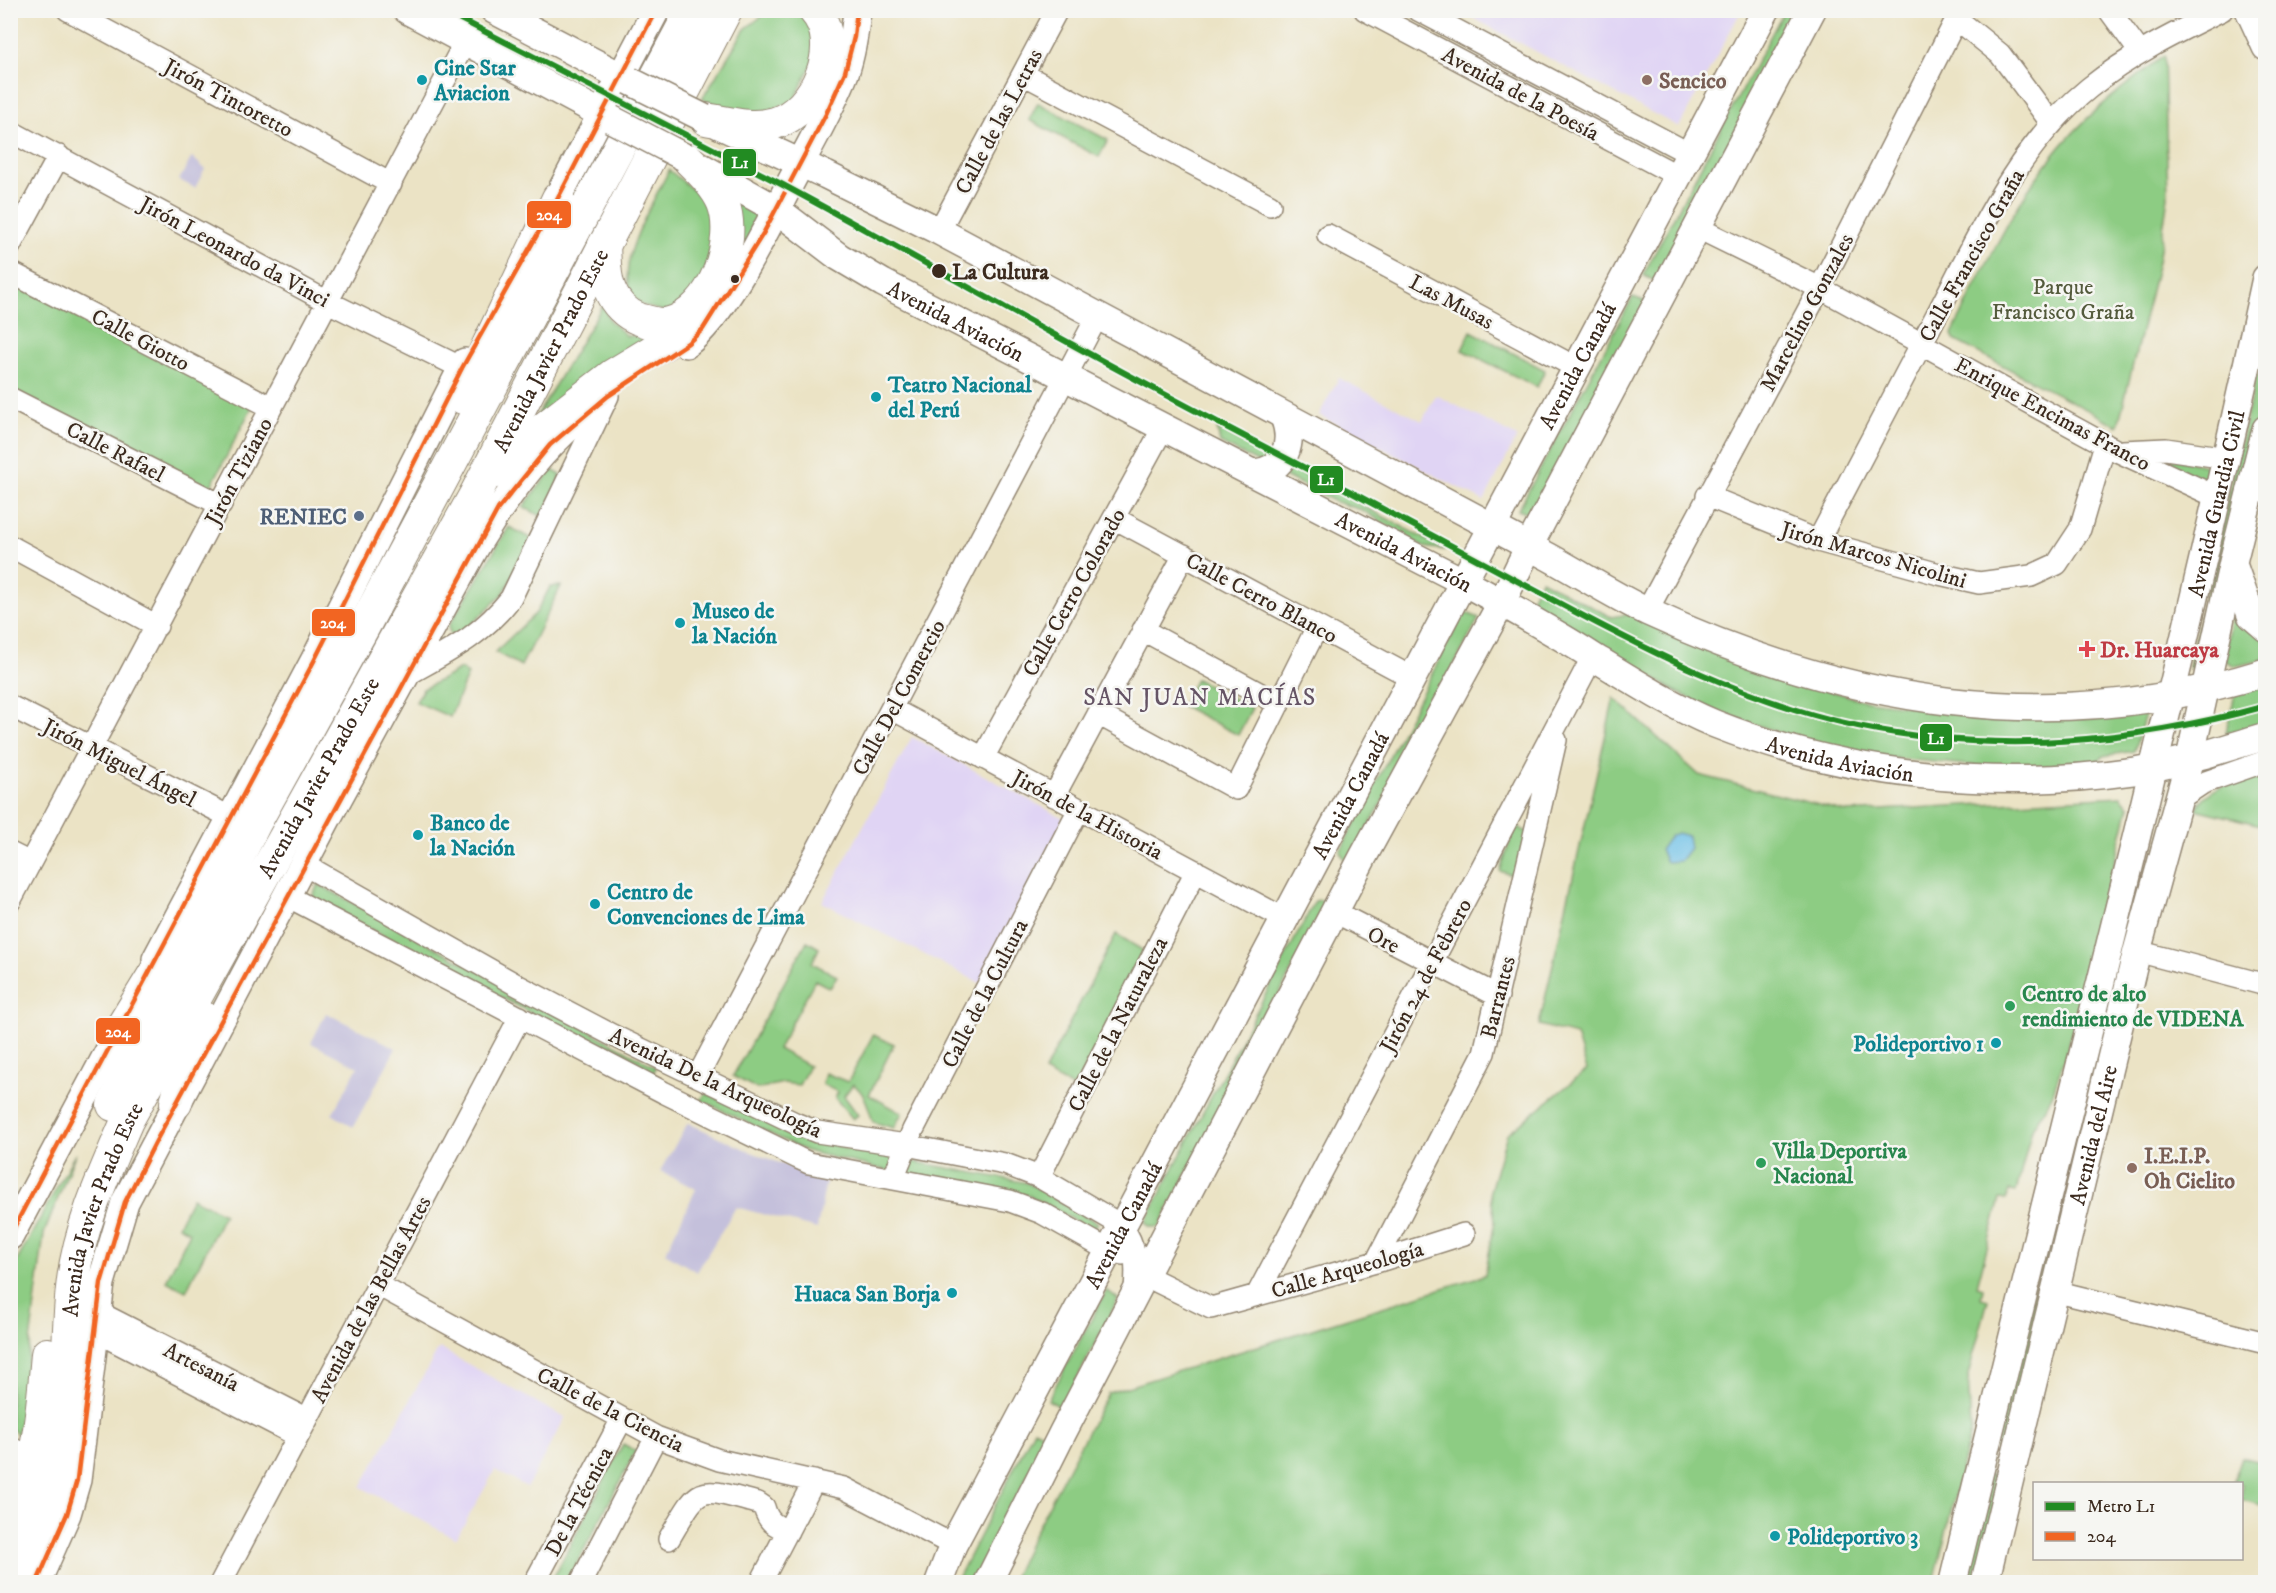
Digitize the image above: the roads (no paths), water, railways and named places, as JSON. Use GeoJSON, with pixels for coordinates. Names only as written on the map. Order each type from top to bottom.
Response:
{"type":"FeatureCollection","features":[{"type":"Feature","properties":{"kind":"highway","name":"Avenida Javier Prado Este"},"geometry":{"type":"LineString","coordinates":[[10,1525],[30,1479],[35,1457],[56,1266],[88,1160],[114,1102],[242,820],[364,626],[692,10]]}},
{"type":"Feature","properties":{"kind":"highway","name":"Avenida Javier Prado Este"},"geometry":{"type":"LineString","coordinates":[[10,1575],[32,1535],[52,1485],[61,1438],[73,1279],[87,1221],[127,1121],[475,495],[726,10]]}},
{"type":"Feature","properties":{"kind":"highway"},"geometry":{"type":"LineString","coordinates":[[710,40],[749,10]]}},
{"type":"Feature","properties":{"kind":"highway"},"geometry":{"type":"LineString","coordinates":[[705,119],[757,126],[776,123],[797,111],[815,87],[828,49],[827,32],[814,10]]}},
{"type":"Feature","properties":{"kind":"highway"},"geometry":{"type":"LineString","coordinates":[[604,245],[606,280],[611,292],[625,311],[659,324],[678,320],[694,308],[715,279],[725,256],[728,235],[722,201],[686,159]]}},
{"type":"Feature","properties":{"kind":"highway"},"geometry":{"type":"LineString","coordinates":[[364,626],[377,580],[558,198]]}},
{"type":"Feature","properties":{"kind":"highway"},"geometry":{"type":"LineString","coordinates":[[475,495],[525,443],[578,401],[613,375],[698,323],[721,304]]}},
{"type":"Feature","properties":{"kind":"highway"},"geometry":{"type":"LineString","coordinates":[[176,1102],[190,1045],[341,754],[346,727]]}},
{"type":"Feature","properties":{"kind":"highway"},"geometry":{"type":"LineString","coordinates":[[118,1033],[190,915],[242,820]]}},
{"type":"Feature","properties":{"kind":"highway"},"geometry":{"type":"LineString","coordinates":[[10,1453],[10,1464]]}},
{"type":"Feature","properties":{"kind":"main road","name":"Avenida Aviación"},"geometry":{"type":"LineString","coordinates":[[406,10],[776,209],[839,258],[1502,602],[1593,656],[1630,681],[1714,723],[1843,763],[1896,772],[1982,779],[2056,777],[2134,771],[2190,758],[2265,736]]}},
{"type":"Feature","properties":{"kind":"main road"},"geometry":{"type":"LineString","coordinates":[[494,10],[705,119],[939,231],[1647,611],[1780,666],[1830,681],[1920,699],[1992,706],[2059,707],[2173,695],[2265,672]]}},
{"type":"Feature","properties":{"kind":"main road","name":"Avenida Javier Prado Este"},"geometry":{"type":"LineString","coordinates":[[242,820],[314,661],[462,368],[606,116],[656,10]]}},
{"type":"Feature","properties":{"kind":"main road","name":"Avenida Javier Prado Este"},"geometry":{"type":"LineString","coordinates":[[37,1582],[67,1514],[77,1480],[96,1322],[107,1256],[125,1202],[176,1102],[303,864],[498,509],[550,446],[608,396],[688,343],[703,329],[721,304],[776,209],[845,72],[854,37],[857,10]]}},
{"type":"Feature","properties":{"kind":"main road","name":"Avenida Canadá"},"geometry":{"type":"LineString","coordinates":[[939,1582],[953,1545],[1121,1225],[1301,890],[1411,677],[1766,10]]}},
{"type":"Feature","properties":{"kind":"main road","name":"Avenida Canadá"},"geometry":{"type":"LineString","coordinates":[[988,1582],[1142,1273],[1166,1237],[1337,908],[1502,602],[1696,227],[1812,10]]}},
{"type":"Feature","properties":{"kind":"main road"},"geometry":{"type":"LineString","coordinates":[[2249,10],[2265,47]]}},
{"type":"Feature","properties":{"kind":"main road"},"geometry":{"type":"LineString","coordinates":[[1627,273],[1634,285],[1645,293],[1656,293],[1665,288]]}},
{"type":"Feature","properties":{"kind":"main road","name":"Avenida Guardia Civil"},"geometry":{"type":"LineString","coordinates":[[2173,695],[2227,458],[2257,363],[2265,278]]}},
{"type":"Feature","properties":{"kind":"main road"},"geometry":{"type":"LineString","coordinates":[[1255,473],[1271,469],[1280,463],[1288,449],[1290,432],[1284,417]]}},
{"type":"Feature","properties":{"kind":"main road","name":"Avenida Guardia Civil"},"geometry":{"type":"LineString","coordinates":[[2206,688],[2265,429]]}},
{"type":"Feature","properties":{"kind":"main road"},"geometry":{"type":"LineString","coordinates":[[2233,562],[2252,615],[2265,628]]}},
{"type":"Feature","properties":{"kind":"main road","name":"Avenida del Aire"},"geometry":{"type":"LineString","coordinates":[[1953,1582],[2068,1105],[2137,951],[2190,758],[2206,688]]}},
{"type":"Feature","properties":{"kind":"main road","name":"Avenida del Aire"},"geometry":{"type":"LineString","coordinates":[[1985,1582],[2054,1292],[2154,766],[2173,695]]}},
{"type":"Feature","properties":{"kind":"main road"},"geometry":{"type":"LineString","coordinates":[[1325,843],[1325,852],[1329,860],[1337,867],[1347,869],[1357,865],[1364,857]]}},
{"type":"Feature","properties":{"kind":"main road"},"geometry":{"type":"LineString","coordinates":[[1301,890],[1308,887],[1324,888],[1336,897],[1337,908]]}},
{"type":"Feature","properties":{"kind":"main road"},"geometry":{"type":"LineString","coordinates":[[10,1236],[118,1033]]}},
{"type":"Feature","properties":{"kind":"main road"},"geometry":{"type":"LineString","coordinates":[[1024,1412],[1038,1408],[1048,1410],[1056,1415],[1063,1432]]}},
{"type":"Feature","properties":{"kind":"main road"},"geometry":{"type":"LineString","coordinates":[[1983,1457],[2013,1465]]}},
{"type":"Feature","properties":{"kind":"street","name":"Jirón Tintoretto"},"geometry":{"type":"LineString","coordinates":[[68,10],[391,184]]}},
{"type":"Feature","properties":{"kind":"street","name":"Calle de las Letras"},"geometry":{"type":"LineString","coordinates":[[939,231],[1057,10]]}},
{"type":"Feature","properties":{"kind":"street","name":"Avenida de la Poesía"},"geometry":{"type":"LineString","coordinates":[[1365,10],[1402,30],[1684,165]]}},
{"type":"Feature","properties":{"kind":"street"},"geometry":{"type":"LineString","coordinates":[[1402,30],[1412,10]]}},
{"type":"Feature","properties":{"kind":"street","name":"Avenida de la Poesía"},"geometry":{"type":"LineString","coordinates":[[1418,10],[1684,165]]}},
{"type":"Feature","properties":{"kind":"street"},"geometry":{"type":"LineString","coordinates":[[2109,10],[2139,51]]}},
{"type":"Feature","properties":{"kind":"street","name":"Calle Francisco Graña"},"geometry":{"type":"LineString","coordinates":[[1818,541],[1990,213],[2052,124],[2088,89],[2139,51],[2222,10]]}},
{"type":"Feature","properties":{"kind":"street"},"geometry":{"type":"LineString","coordinates":[[1959,15],[2000,54],[2052,124]]}},
{"type":"Feature","properties":{"kind":"street","name":"Marcelino Gonzales"},"geometry":{"type":"LineString","coordinates":[[1647,611],[1820,288],[1959,15]]}},
{"type":"Feature","properties":{"kind":"street","name":"Jirón Tiziano"},"geometry":{"type":"LineString","coordinates":[[10,901],[465,42]]}},
{"type":"Feature","properties":{"kind":"street"},"geometry":{"type":"LineString","coordinates":[[1023,74],[1270,205]]}},
{"type":"Feature","properties":{"kind":"street","name":"Jirón Leonardo da Vinci"},"geometry":{"type":"LineString","coordinates":[[10,131],[328,302],[462,368]]}},
{"type":"Feature","properties":{"kind":"street"},"geometry":{"type":"LineString","coordinates":[[10,246],[59,156]]}},
{"type":"Feature","properties":{"kind":"street","name":"Enrique Encimas Franco"},"geometry":{"type":"LineString","coordinates":[[1696,227],[1820,288],[2112,448],[2218,498]]}},
{"type":"Feature","properties":{"kind":"street","name":"Las Musas"},"geometry":{"type":"LineString","coordinates":[[1328,235],[1577,368]]}},
{"type":"Feature","properties":{"kind":"street","name":"Calle Giotto"},"geometry":{"type":"LineString","coordinates":[[10,272],[271,407]]}},
{"type":"Feature","properties":{"kind":"street","name":"Calle Del Comercio"},"geometry":{"type":"LineString","coordinates":[[699,1076],[1097,317]]}},
{"type":"Feature","properties":{"kind":"street"},"geometry":{"type":"LineString","coordinates":[[407,675],[475,636],[493,620],[511,598],[608,396]]}},
{"type":"Feature","properties":{"kind":"street","name":"Calle Rafael"},"geometry":{"type":"LineString","coordinates":[[10,398],[220,505]]}},
{"type":"Feature","properties":{"kind":"street","name":"Calle Cerro Colorado"},"geometry":{"type":"LineString","coordinates":[[983,758],[1164,426]]}},
{"type":"Feature","properties":{"kind":"street"},"geometry":{"type":"LineString","coordinates":[[2112,448],[2166,449],[2227,458]]}},
{"type":"Feature","properties":{"kind":"street","name":"Jirón Marcos Nicolini"},"geometry":{"type":"LineString","coordinates":[[1707,496],[1818,541],[1979,583],[2031,576],[2057,564],[2080,529],[2112,448]]}},
{"type":"Feature","properties":{"kind":"street","name":"Calle Cerro Blanco"},"geometry":{"type":"LineString","coordinates":[[1114,518],[1411,677]]}},
{"type":"Feature","properties":{"kind":"street"},"geometry":{"type":"LineString","coordinates":[[10,546],[157,626]]}},
{"type":"Feature","properties":{"kind":"street"},"geometry":{"type":"LineString","coordinates":[[1054,796],[1184,555]]}},
{"type":"Feature","properties":{"kind":"street"},"geometry":{"type":"LineString","coordinates":[[1098,714],[1236,789],[1317,627]]}},
{"type":"Feature","properties":{"kind":"street"},"geometry":{"type":"LineString","coordinates":[[1143,630],[1279,704]]}},
{"type":"Feature","properties":{"kind":"street","name":"Jirón 24 de Febrero"},"geometry":{"type":"LineString","coordinates":[[1257,1295],[1593,656]]}},
{"type":"Feature","properties":{"kind":"street","name":"Jirón Miguel Ángel"},"geometry":{"type":"LineString","coordinates":[[10,706],[91,748],[242,820]]}},
{"type":"Feature","properties":{"kind":"street","name":"Jirón de la Historia"},"geometry":{"type":"LineString","coordinates":[[892,709],[1285,919]]}},
{"type":"Feature","properties":{"kind":"street","name":"Barrantes"},"geometry":{"type":"LineString","coordinates":[[1376,1262],[1484,1053],[1563,710]]}},
{"type":"Feature","properties":{"kind":"street"},"geometry":{"type":"LineString","coordinates":[[2179,799],[2203,783],[2265,761]]}},
{"type":"Feature","properties":{"kind":"street","name":"Calle de la Cultura"},"geometry":{"type":"LineString","coordinates":[[893,1178],[906,1145],[1079,809]]}},
{"type":"Feature","properties":{"kind":"street"},"geometry":{"type":"LineString","coordinates":[[10,853],[30,863]]}},
{"type":"Feature","properties":{"kind":"street","name":"Avenida De la Arqueología"},"geometry":{"type":"LineString","coordinates":[[303,864],[573,1015],[817,1132],[906,1145],[1005,1164],[1039,1177],[1121,1225]]}},
{"type":"Feature","properties":{"kind":"street","name":"Calle de la Naturaleza"},"geometry":{"type":"LineString","coordinates":[[1039,1177],[1196,872]]}},
{"type":"Feature","properties":{"kind":"street","name":"Avenida De la Arqueología"},"geometry":{"type":"LineString","coordinates":[[287,896],[663,1092],[798,1158],[1010,1201],[1042,1213],[1108,1250],[1123,1254],[1142,1273]]}},
{"type":"Feature","properties":{"kind":"street","name":"Ore"},"geometry":{"type":"LineString","coordinates":[[1337,908],[1431,963],[1498,996]]}},
{"type":"Feature","properties":{"kind":"street"},"geometry":{"type":"LineString","coordinates":[[373,940],[372,930],[377,919],[387,912]]}},
{"type":"Feature","properties":{"kind":"street"},"geometry":{"type":"LineString","coordinates":[[2137,951],[2265,985]]}},
{"type":"Feature","properties":{"kind":"street","name":"Avenida de las Bellas Artes"},"geometry":{"type":"LineString","coordinates":[[221,1582],[520,1017]]}},
{"type":"Feature","properties":{"kind":"street"},"geometry":{"type":"LineString","coordinates":[[1121,1225],[1130,1237],[1142,1273]]}},
{"type":"Feature","properties":{"kind":"street","name":"Calle Arqueología"},"geometry":{"type":"LineString","coordinates":[[1142,1273],[1211,1308],[1376,1262],[1464,1234]]}},
{"type":"Feature","properties":{"kind":"street","name":"Calle de la Ciencia"},"geometry":{"type":"LineString","coordinates":[[378,1285],[656,1437],[719,1460],[844,1488],[953,1545]]}},
{"type":"Feature","properties":{"kind":"street"},"geometry":{"type":"LineString","coordinates":[[2054,1292],[2265,1343]]}},
{"type":"Feature","properties":{"kind":"street","name":"Artesanía"},"geometry":{"type":"LineString","coordinates":[[96,1322],[302,1427]]}},
{"type":"Feature","properties":{"kind":"street","name":"De la Técnica"},"geometry":{"type":"LineString","coordinates":[[535,1582],[622,1419]]}},
{"type":"Feature","properties":{"kind":"street","name":"De la Técnica"},"geometry":{"type":"LineString","coordinates":[[581,1582],[656,1437]]}},
{"type":"Feature","properties":{"kind":"street"},"geometry":{"type":"LineString","coordinates":[[761,1582],[814,1481]]}},
{"type":"Feature","properties":{"kind":"street"},"geometry":{"type":"LineString","coordinates":[[669,1539],[691,1501],[700,1493],[711,1491],[758,1503],[764,1507],[767,1519],[773,1525],[788,1531]]}},
{"type":"Feature","properties":{"kind":"water"},"geometry":{"type":"Polygon","coordinates":[[[1677,833],[1688,836],[1690,848],[1680,861],[1666,862],[1660,850],[1670,836],[1677,833]]]}},
{"type":"Feature","properties":{"kind":"metro line","name":"L1"},"geometry":{"type":"LineString","coordinates":[[443,10],[783,185],[1107,364],[1590,619],[1664,657],[1740,690],[1778,704],[1858,726],[1910,735],[2012,742],[2063,741],[2165,729],[2266,706]]}},
{"type":"Feature","properties":{"kind":"place","name":"Cine Star Aviacion"},"geometry":{"type":"Point","coordinates":[422,80]}},
{"type":"Feature","properties":{"kind":"place","name":"Sencico"},"geometry":{"type":"Point","coordinates":[1647,80]}},
{"type":"Feature","properties":{"kind":"place","name":"La Cultura"},"geometry":{"type":"Point","coordinates":[939,271]}},
{"type":"Feature","properties":{"kind":"place","name":"Teatro Nacional del Perú"},"geometry":{"type":"Point","coordinates":[876,397]}},
{"type":"Feature","properties":{"kind":"place","name":"RENIEC"},"geometry":{"type":"Point","coordinates":[359,516]}},
{"type":"Feature","properties":{"kind":"place","name":"Museo de la Nación"},"geometry":{"type":"Point","coordinates":[680,623]}},
{"type":"Feature","properties":{"kind":"place","name":"Dr. Huarcaya"},"geometry":{"type":"Point","coordinates":[2087,649]}},
{"type":"Feature","properties":{"kind":"place","name":"Banco de la Nación"},"geometry":{"type":"Point","coordinates":[418,835]}},
{"type":"Feature","properties":{"kind":"place","name":"Centro de Convenciones de Lima"},"geometry":{"type":"Point","coordinates":[595,904]}},
{"type":"Feature","properties":{"kind":"place","name":"Centro de alto rendimiento de VIDENA"},"geometry":{"type":"Point","coordinates":[2010,1006]}},
{"type":"Feature","properties":{"kind":"place","name":"Polideportivo 1"},"geometry":{"type":"Point","coordinates":[1996,1043]}},
{"type":"Feature","properties":{"kind":"place","name":"Villa Deportiva Nacional"},"geometry":{"type":"Point","coordinates":[1761,1163]}},
{"type":"Feature","properties":{"kind":"place","name":"I.E.I.P. Oh Cielito"},"geometry":{"type":"Point","coordinates":[2132,1168]}},
{"type":"Feature","properties":{"kind":"place","name":"Huaca San Borja"},"geometry":{"type":"Point","coordinates":[952,1293]}},
{"type":"Feature","properties":{"kind":"place","name":"Polideportivo 3"},"geometry":{"type":"Point","coordinates":[1775,1536]}},
{"type":"Feature","properties":{"kind":"district","name":"SAN JUAN MACÍAS"},"geometry":{"type":"Point","coordinates":[1200,697]}},
{"type":"Feature","properties":{"kind":"park label","name":"Parque Francisco Graña"},"geometry":{"type":"Point","coordinates":[2063,298]}}]}
